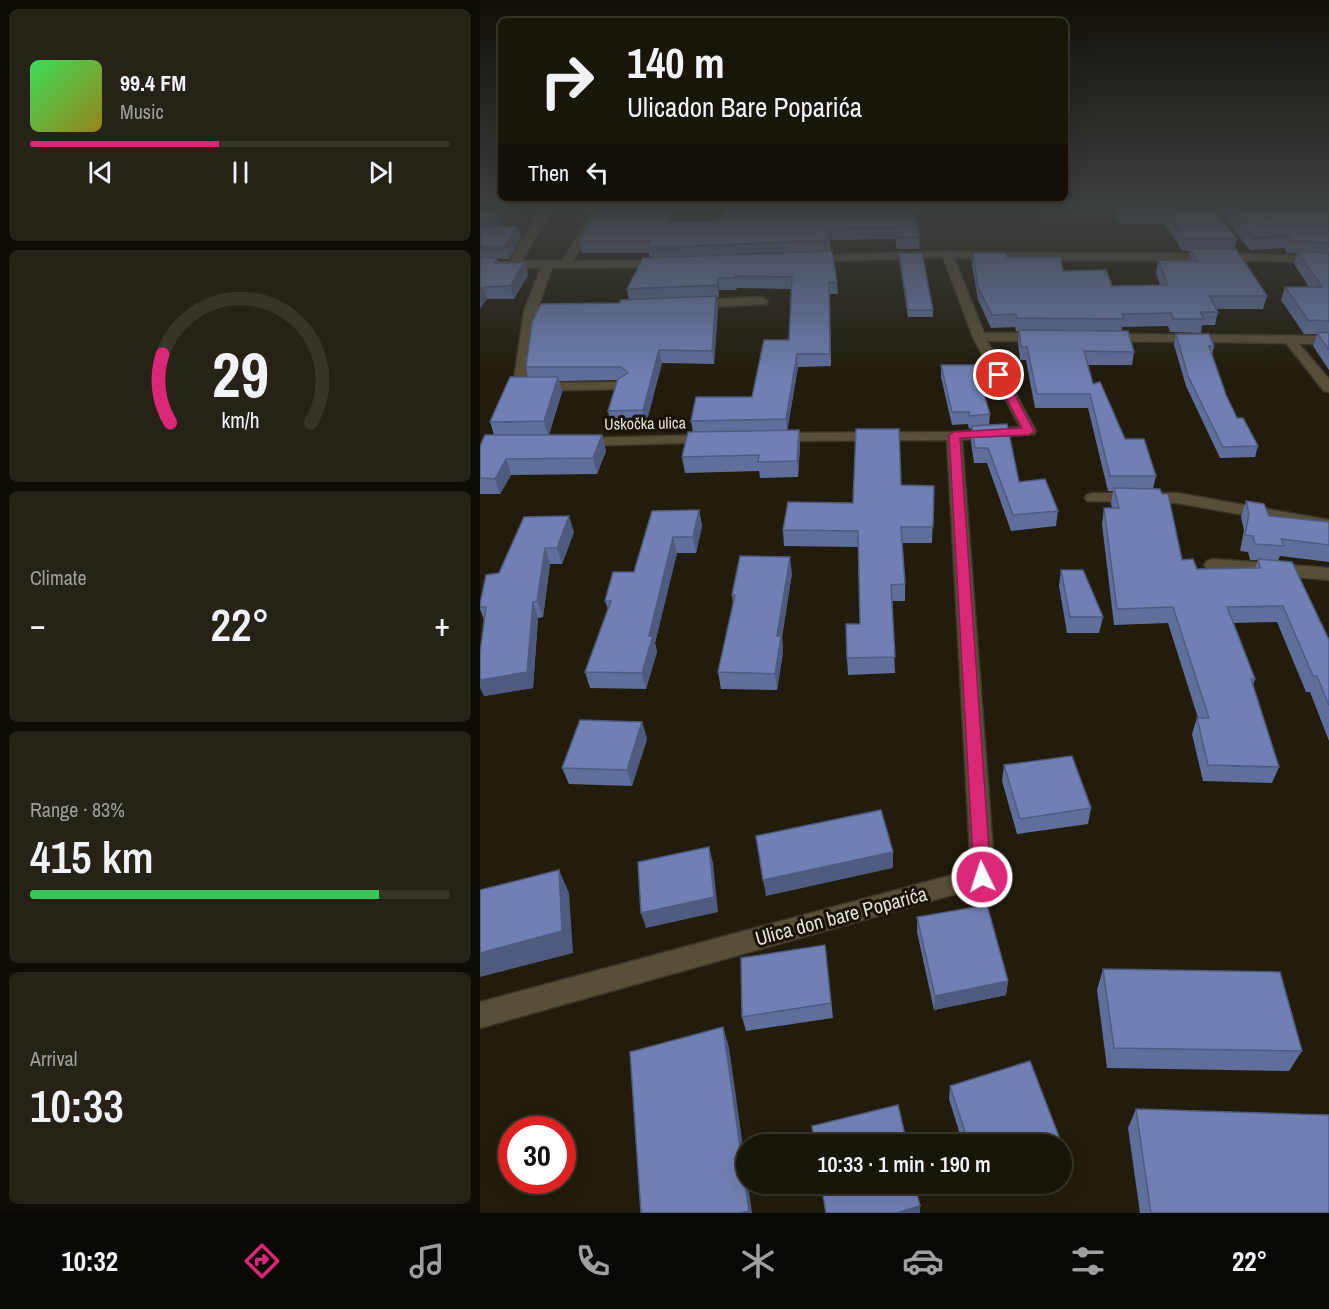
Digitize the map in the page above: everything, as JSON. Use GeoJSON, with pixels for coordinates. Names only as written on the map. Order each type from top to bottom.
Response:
{"type":"FeatureCollection","features":[{"type":"Feature","properties":{"kind":"street"},"geometry":{"type":"LineString","coordinates":[[548,266],[530,311],[520,387],[622,386]]}},
{"type":"Feature","properties":{"kind":"street"},"geometry":{"type":"LineString","coordinates":[[765,438],[954,435],[1029,431],[980,337],[951,266]]}},
{"type":"Feature","properties":{"kind":"street"},"geometry":{"type":"LineString","coordinates":[[681,304],[762,301]]}},
{"type":"Feature","properties":{"kind":"street"},"geometry":{"type":"LineString","coordinates":[[530,311],[576,309]]}},
{"type":"Feature","properties":{"kind":"street"},"geometry":{"type":"LineString","coordinates":[[980,337],[1051,337]]}},
{"type":"Feature","properties":{"kind":"street"},"geometry":{"type":"LineString","coordinates":[[1098,338],[1329,340]]}},
{"type":"Feature","properties":{"kind":"street"},"geometry":{"type":"LineString","coordinates":[[1289,339],[1329,388]]}},
{"type":"Feature","properties":{"kind":"street","name":"Ulica don bare Poparića"},"geometry":{"type":"LineString","coordinates":[[480,1015],[982,877],[954,435]]}},
{"type":"Feature","properties":{"kind":"street","name":"Uskočka ulica"},"geometry":{"type":"LineString","coordinates":[[563,442],[729,438]]}},
{"type":"Feature","properties":{"kind":"street"},"geometry":{"type":"LineString","coordinates":[[1093,498],[1177,498],[1329,525]]}},
{"type":"Feature","properties":{"kind":"street"},"geometry":{"type":"LineString","coordinates":[[1214,565],[1329,574]]}},
{"type":"Feature","properties":{"kind":"building"},"geometry":{"type":"Polygon","coordinates":[[[480,266],[523,266],[510,286],[483,287],[480,290],[480,266]]]}},
{"type":"Feature","properties":{"kind":"building"},"geometry":{"type":"Polygon","coordinates":[[[639,266],[834,266],[837,282],[829,282],[830,354],[797,354],[786,419],[691,421],[696,397],[752,397],[764,340],[789,340],[792,277],[735,276],[735,278],[718,278],[717,285],[627,289],[639,266]]]}},
{"type":"Feature","properties":{"kind":"building"},"geometry":{"type":"Polygon","coordinates":[[[901,266],[924,266],[933,310],[908,310],[901,266]]]}},
{"type":"Feature","properties":{"kind":"building"},"geometry":{"type":"Polygon","coordinates":[[[975,266],[1062,266],[1063,271],[1106,270],[1112,286],[1168,285],[1160,266],[1247,266],[1267,296],[1209,296],[1218,312],[1200,312],[1204,319],[1173,319],[1171,313],[1122,314],[1124,319],[1017,318],[1016,314],[992,315],[978,287],[975,266]]]}},
{"type":"Feature","properties":{"kind":"building"},"geometry":{"type":"Polygon","coordinates":[[[1307,266],[1329,266],[1329,321],[1308,320],[1285,287],[1322,287],[1307,266]]]}},
{"type":"Feature","properties":{"kind":"building"},"geometry":{"type":"Polygon","coordinates":[[[716,296],[712,351],[659,350],[643,410],[608,411],[618,379],[628,373],[621,367],[526,367],[532,322],[541,304],[619,303],[621,300],[716,296]]]}},
{"type":"Feature","properties":{"kind":"building"},"geometry":{"type":"Polygon","coordinates":[[[1019,330],[1128,331],[1134,352],[1084,351],[1093,384],[1100,382],[1125,439],[1144,439],[1156,476],[1110,476],[1090,394],[1037,394],[1027,347],[1021,347],[1019,330]]]}},
{"type":"Feature","properties":{"kind":"building"},"geometry":{"type":"Polygon","coordinates":[[[1329,332],[1329,350],[1317,333],[1329,332]]]}},
{"type":"Feature","properties":{"kind":"building"},"geometry":{"type":"Polygon","coordinates":[[[1176,334],[1209,334],[1214,346],[1209,346],[1226,395],[1237,418],[1243,418],[1258,446],[1223,447],[1188,376],[1176,334]]]}},
{"type":"Feature","properties":{"kind":"building"},"geometry":{"type":"Polygon","coordinates":[[[941,365],[975,365],[990,414],[969,416],[969,412],[952,412],[941,365]]]}},
{"type":"Feature","properties":{"kind":"building"},"geometry":{"type":"Polygon","coordinates":[[[510,377],[558,377],[544,421],[490,422],[510,377]]]}},
{"type":"Feature","properties":{"kind":"building"},"geometry":{"type":"Polygon","coordinates":[[[1007,424],[1019,482],[1045,479],[1058,511],[1013,515],[988,448],[975,448],[972,426],[1007,424]]]}},
{"type":"Feature","properties":{"kind":"building"},"geometry":{"type":"Polygon","coordinates":[[[856,429],[899,429],[901,485],[934,486],[933,527],[901,527],[905,584],[891,585],[895,657],[847,658],[846,624],[860,624],[858,531],[783,530],[788,502],[853,503],[856,429]]]}},
{"type":"Feature","properties":{"kind":"building"},"geometry":{"type":"Polygon","coordinates":[[[799,430],[797,461],[758,462],[759,455],[682,457],[688,432],[799,430]]]}},
{"type":"Feature","properties":{"kind":"building"},"geometry":{"type":"Polygon","coordinates":[[[485,435],[602,435],[593,458],[506,459],[495,479],[480,478],[480,446],[485,435]]]}},
{"type":"Feature","properties":{"kind":"building"},"geometry":{"type":"Polygon","coordinates":[[[1114,488],[1160,489],[1162,494],[1168,494],[1182,560],[1193,559],[1197,569],[1260,568],[1258,559],[1292,562],[1329,640],[1329,706],[1317,676],[1313,676],[1283,606],[1227,607],[1255,679],[1251,679],[1279,767],[1208,765],[1197,718],[1209,718],[1173,607],[1117,609],[1104,508],[1119,508],[1114,488]]]}},
{"type":"Feature","properties":{"kind":"building"},"geometry":{"type":"Polygon","coordinates":[[[1246,501],[1264,504],[1269,516],[1329,522],[1329,545],[1281,539],[1284,546],[1255,544],[1253,536],[1245,535],[1249,514],[1246,501]]]}},
{"type":"Feature","properties":{"kind":"building"},"geometry":{"type":"Polygon","coordinates":[[[699,510],[693,537],[673,537],[649,636],[653,636],[642,673],[585,672],[611,601],[605,601],[613,572],[634,572],[652,511],[699,510]]]}},
{"type":"Feature","properties":{"kind":"building"},"geometry":{"type":"Polygon","coordinates":[[[569,516],[557,548],[545,548],[537,601],[533,602],[527,672],[480,680],[480,653],[486,607],[480,607],[480,604],[486,575],[499,573],[524,517],[569,516]]]}},
{"type":"Feature","properties":{"kind":"building"},"geometry":{"type":"Polygon","coordinates":[[[740,556],[790,557],[777,636],[781,636],[775,674],[718,672],[735,595],[732,595],[740,556]]]}},
{"type":"Feature","properties":{"kind":"building"},"geometry":{"type":"Polygon","coordinates":[[[1061,570],[1083,570],[1103,617],[1070,617],[1061,570]]]}},
{"type":"Feature","properties":{"kind":"building"},"geometry":{"type":"Polygon","coordinates":[[[580,720],[642,722],[627,770],[562,768],[580,720]]]}},
{"type":"Feature","properties":{"kind":"building"},"geometry":{"type":"Polygon","coordinates":[[[1072,756],[1091,808],[1020,819],[1004,765],[1072,756]]]}},
{"type":"Feature","properties":{"kind":"building"},"geometry":{"type":"Polygon","coordinates":[[[881,810],[893,852],[763,880],[756,836],[881,810]]]}},
{"type":"Feature","properties":{"kind":"building"},"geometry":{"type":"Polygon","coordinates":[[[709,847],[714,897],[641,913],[638,862],[709,847]]]}},
{"type":"Feature","properties":{"kind":"building"},"geometry":{"type":"Polygon","coordinates":[[[559,870],[562,931],[480,953],[480,890],[559,870]]]}},
{"type":"Feature","properties":{"kind":"building"},"geometry":{"type":"Polygon","coordinates":[[[987,905],[1008,981],[935,996],[917,917],[987,905]]]}},
{"type":"Feature","properties":{"kind":"building"},"geometry":{"type":"Polygon","coordinates":[[[825,945],[831,1003],[742,1017],[741,958],[825,945]]]}},
{"type":"Feature","properties":{"kind":"building"},"geometry":{"type":"Polygon","coordinates":[[[1103,969],[1280,972],[1302,1051],[1114,1048],[1103,969]]]}},
{"type":"Feature","properties":{"kind":"building"},"geometry":{"type":"Polygon","coordinates":[[[723,1027],[738,1134],[736,1134],[736,1194],[747,1194],[749,1211],[741,1213],[641,1213],[630,1052],[723,1027]]]}},
{"type":"Feature","properties":{"kind":"building"},"geometry":{"type":"Polygon","coordinates":[[[1030,1061],[1058,1134],[966,1134],[950,1086],[1030,1061]]]}},
{"type":"Feature","properties":{"kind":"building"},"geometry":{"type":"Polygon","coordinates":[[[898,1105],[905,1134],[813,1134],[812,1126],[898,1105]]]}},
{"type":"Feature","properties":{"kind":"building"},"geometry":{"type":"Polygon","coordinates":[[[1136,1109],[1329,1115],[1329,1213],[1151,1213],[1136,1109]]]}},
{"type":"Feature","properties":{"kind":"building"},"geometry":{"type":"Polygon","coordinates":[[[823,1194],[917,1194],[920,1206],[896,1213],[826,1213],[823,1194]]]}},
{"type":"Feature","properties":{"kind":"route"},"geometry":{"type":"LineString","coordinates":[[982,877],[954,435],[1029,431],[999,375]]}}]}
